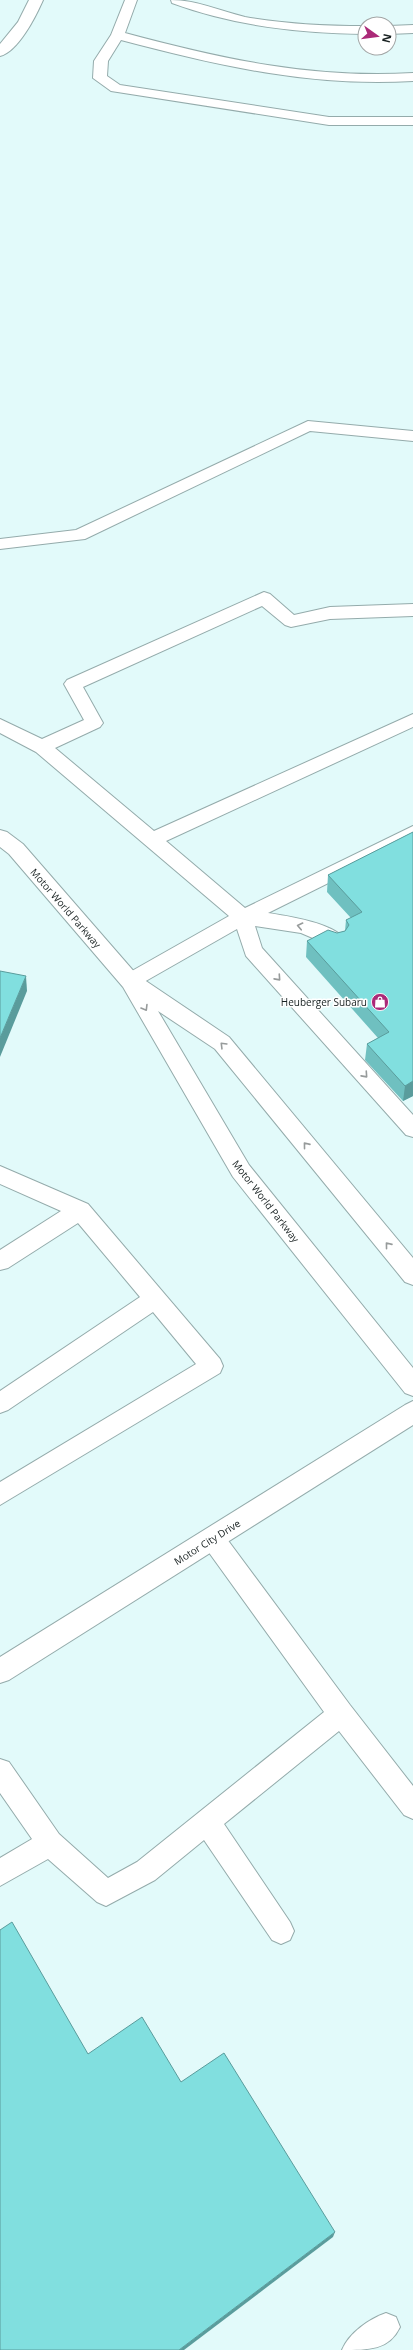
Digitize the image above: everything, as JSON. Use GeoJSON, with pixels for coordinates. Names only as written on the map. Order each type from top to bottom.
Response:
{"type":"FeatureCollection","features":[{"type":"Feature","properties":{"kind":"street"},"geometry":{"type":"LineString","coordinates":[[0,52],[10,42],[29,17],[36,0]]}},
{"type":"Feature","properties":{"kind":"street","name":"Motor World Parkway"},"geometry":{"type":"LineString","coordinates":[[0,837],[16,849],[130,981],[241,1171],[413,1386]]}},
{"type":"Feature","properties":{"kind":"street","name":"Motor World Parkway"},"geometry":{"type":"LineString","coordinates":[[130,981],[222,1042],[413,1276]]}},
{"type":"Feature","properties":{"kind":"street","name":"Motor City Drive"},"geometry":{"type":"LineString","coordinates":[[1,1668],[213,1539],[413,1412]]}},
{"type":"Feature","properties":{"kind":"lane"},"geometry":{"type":"LineString","coordinates":[[131,0],[118,35],[101,61],[100,78],[116,88],[329,121],[413,121]]}},
{"type":"Feature","properties":{"kind":"lane"},"geometry":{"type":"LineString","coordinates":[[177,0],[197,8],[229,17],[278,26],[313,30],[357,30]]}},
{"type":"Feature","properties":{"kind":"lane"},"geometry":{"type":"LineString","coordinates":[[397,30],[413,29]]}},
{"type":"Feature","properties":{"kind":"lane"},"geometry":{"type":"LineString","coordinates":[[118,35],[200,58],[261,70],[328,78],[413,77]]}},
{"type":"Feature","properties":{"kind":"lane"},"geometry":{"type":"LineString","coordinates":[[0,544],[79,535],[308,426],[413,436]]}},
{"type":"Feature","properties":{"kind":"lane"},"geometry":{"type":"LineString","coordinates":[[42,747],[94,723],[73,684],[264,598],[291,621],[330,613],[413,610]]}},
{"type":"Feature","properties":{"kind":"lane"},"geometry":{"type":"LineString","coordinates":[[152,840],[413,720]]}},
{"type":"Feature","properties":{"kind":"lane"},"geometry":{"type":"LineString","coordinates":[[0,725],[42,747],[243,917],[304,926],[336,941]]}},
{"type":"Feature","properties":{"kind":"lane"},"geometry":{"type":"LineString","coordinates":[[130,981],[243,917],[413,833]]}},
{"type":"Feature","properties":{"kind":"lane"},"geometry":{"type":"LineString","coordinates":[[243,917],[253,951],[413,1129]]}},
{"type":"Feature","properties":{"kind":"lane"},"geometry":{"type":"LineString","coordinates":[[0,1174],[80,1210],[212,1366],[0,1494]]}},
{"type":"Feature","properties":{"kind":"lane"},"geometry":{"type":"LineString","coordinates":[[0,1261],[80,1210]]}},
{"type":"Feature","properties":{"kind":"lane"},"geometry":{"type":"LineString","coordinates":[[0,1403],[155,1299]]}},
{"type":"Feature","properties":{"kind":"lane"},"geometry":{"type":"LineString","coordinates":[[213,1539],[341,1714],[413,1806]]}},
{"type":"Feature","properties":{"kind":"lane"},"geometry":{"type":"LineString","coordinates":[[0,1771],[50,1843],[106,1893],[146,1872],[341,1714]]}},
{"type":"Feature","properties":{"kind":"lane"},"geometry":{"type":"LineString","coordinates":[[207,1822],[281,1931]]}},
{"type":"Feature","properties":{"kind":"lane"},"geometry":{"type":"LineString","coordinates":[[0,1874],[50,1843]]}},
{"type":"Feature","properties":{"kind":"lane"},"geometry":{"type":"LineString","coordinates":[[357,2350],[386,2327]]}},
{"type":"Feature","properties":{"kind":"building","name":"Heuberger Subaru"},"geometry":{"type":"Polygon","coordinates":[[[413,832],[413,1081],[405,1086],[367,1044],[389,1032],[307,941],[328,930],[337,933],[345,931],[349,925],[346,920],[362,912],[328,875],[413,832]]]}},
{"type":"Feature","properties":{"kind":"building"},"geometry":{"type":"Polygon","coordinates":[[[0,971],[26,976],[0,1038],[0,971]]]}},
{"type":"Feature","properties":{"kind":"building"},"geometry":{"type":"Polygon","coordinates":[[[12,1922],[88,2054],[142,2017],[181,2082],[224,2053],[335,2232],[179,2350],[0,2350],[0,1930],[12,1922]]]}},
{"type":"Feature","properties":{"kind":"place","name":"Heuberger Subaru"},"geometry":{"type":"Point","coordinates":[380,1002]}}]}
